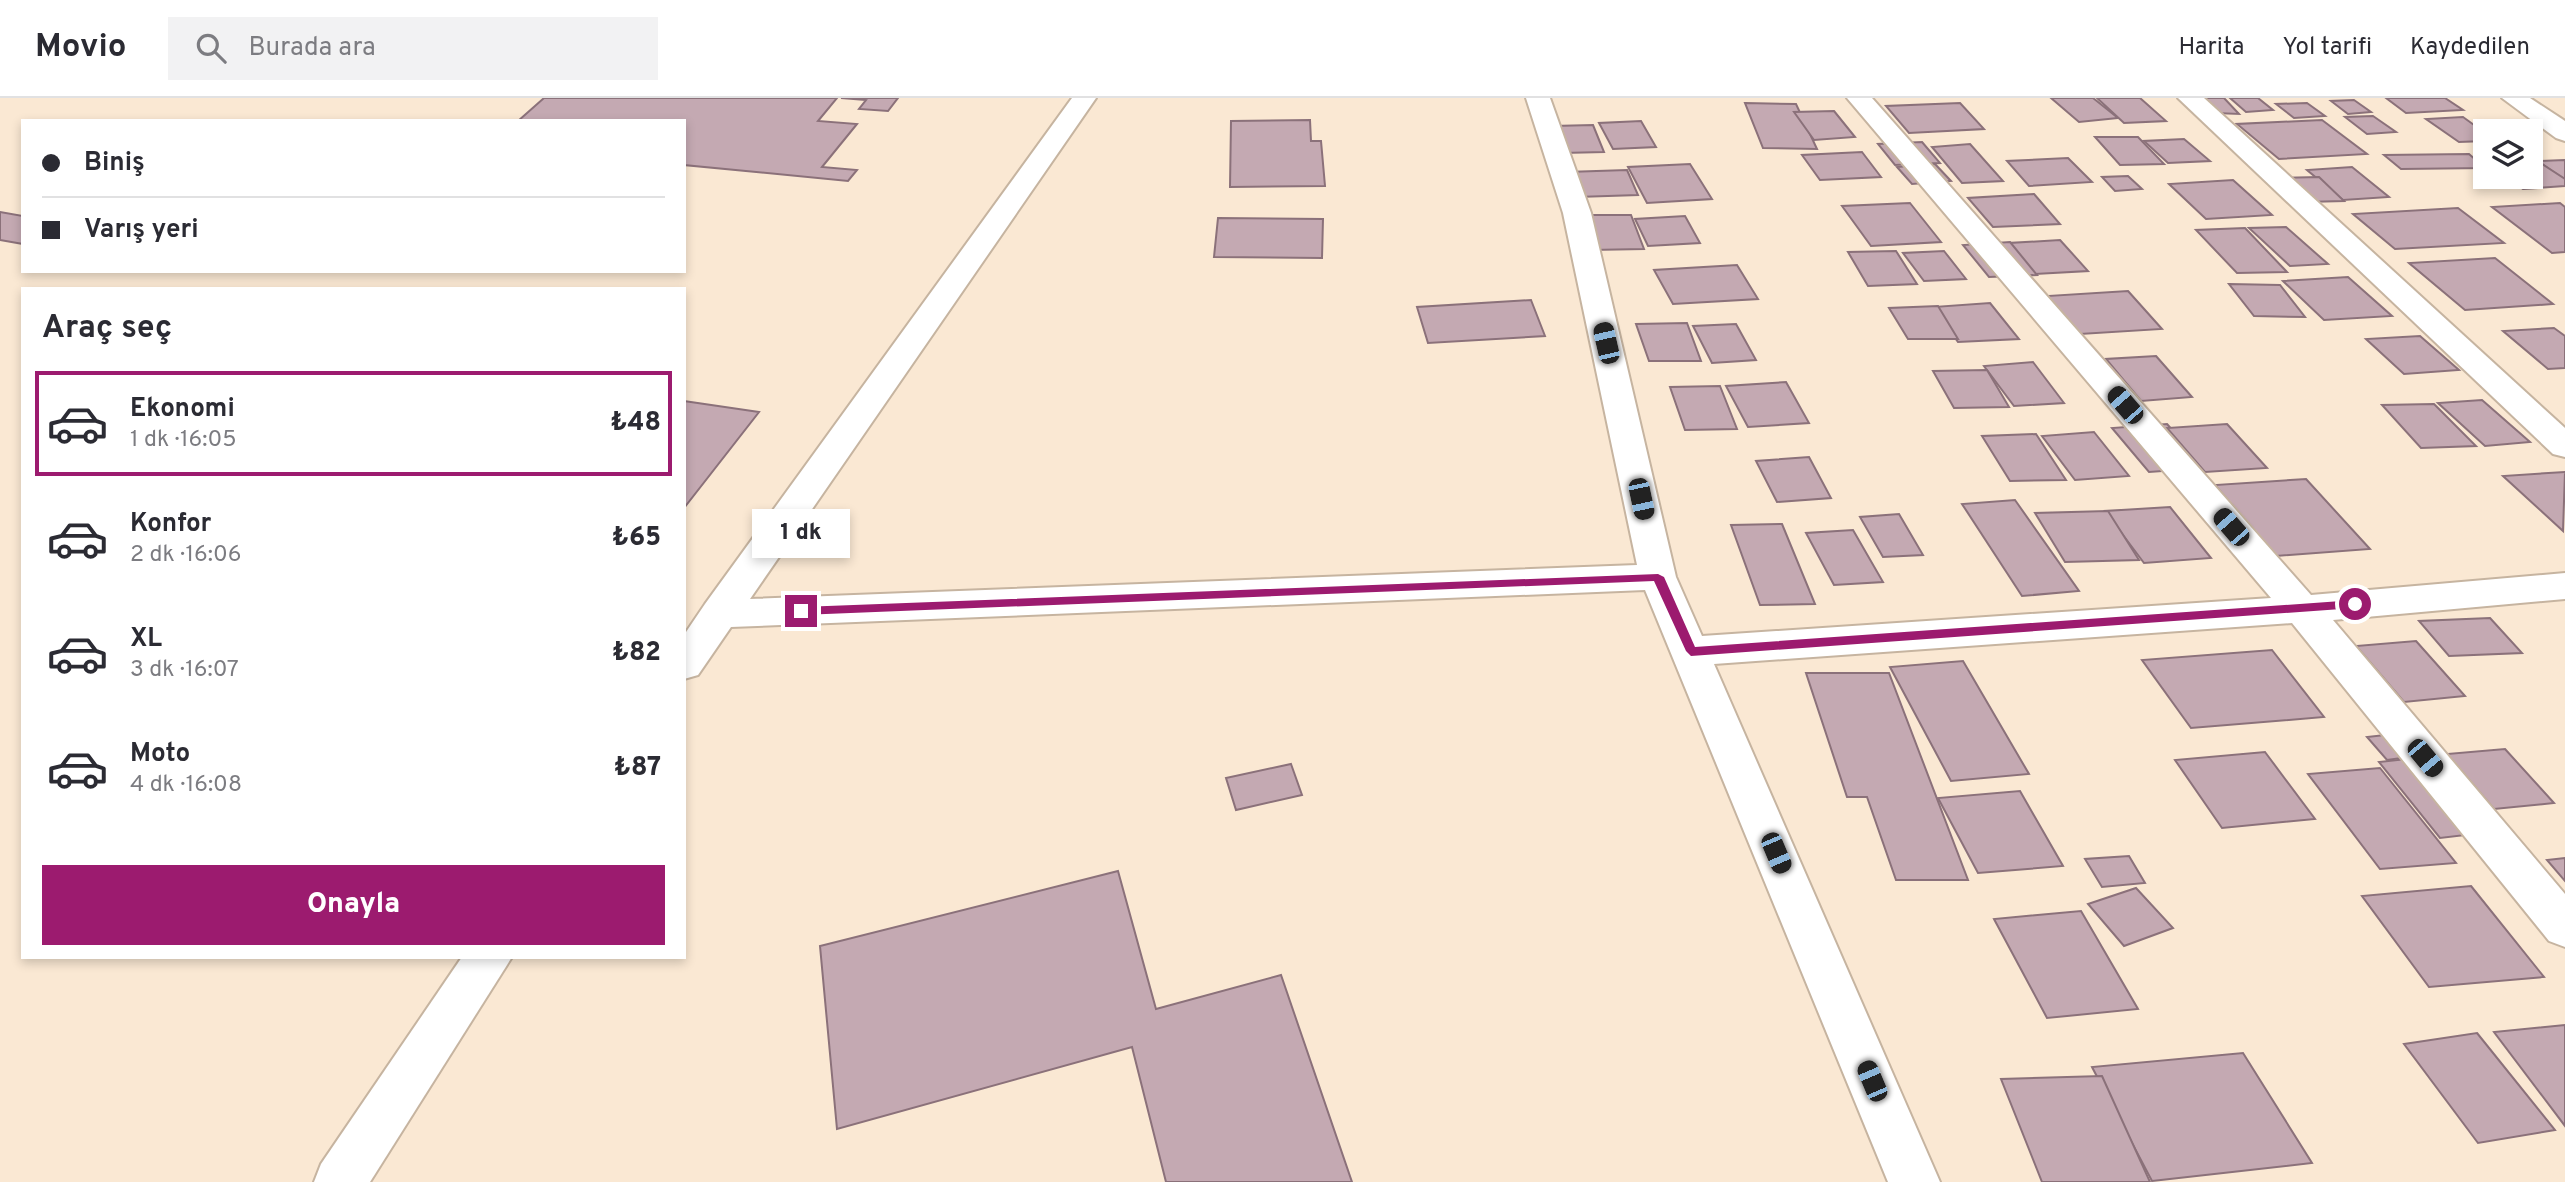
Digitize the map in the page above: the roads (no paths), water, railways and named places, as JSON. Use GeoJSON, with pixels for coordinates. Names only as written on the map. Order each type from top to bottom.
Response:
{"type":"FeatureCollection","features":[{"type":"Feature","properties":{"kind":"street"},"geometry":{"type":"LineString","coordinates":[[686,662],[1084,98]]}},
{"type":"Feature","properties":{"kind":"street"},"geometry":{"type":"LineString","coordinates":[[1538,98],[1577,214],[1658,577],[1914,1182]]}},
{"type":"Feature","properties":{"kind":"street"},"geometry":{"type":"LineString","coordinates":[[1859,98],[2302,609],[2565,927]]}},
{"type":"Feature","properties":{"kind":"street"},"geometry":{"type":"LineString","coordinates":[[2190,98],[2565,446]]}},
{"type":"Feature","properties":{"kind":"street"},"geometry":{"type":"LineString","coordinates":[[2514,98],[2565,133]]}},
{"type":"Feature","properties":{"kind":"street"},"geometry":{"type":"LineString","coordinates":[[718,614],[1658,577]]}},
{"type":"Feature","properties":{"kind":"street"},"geometry":{"type":"LineString","coordinates":[[1691,651],[2302,609],[2565,586]]}},
{"type":"Feature","properties":{"kind":"street"},"geometry":{"type":"LineString","coordinates":[[340,1182],[488,959]]}}]}
